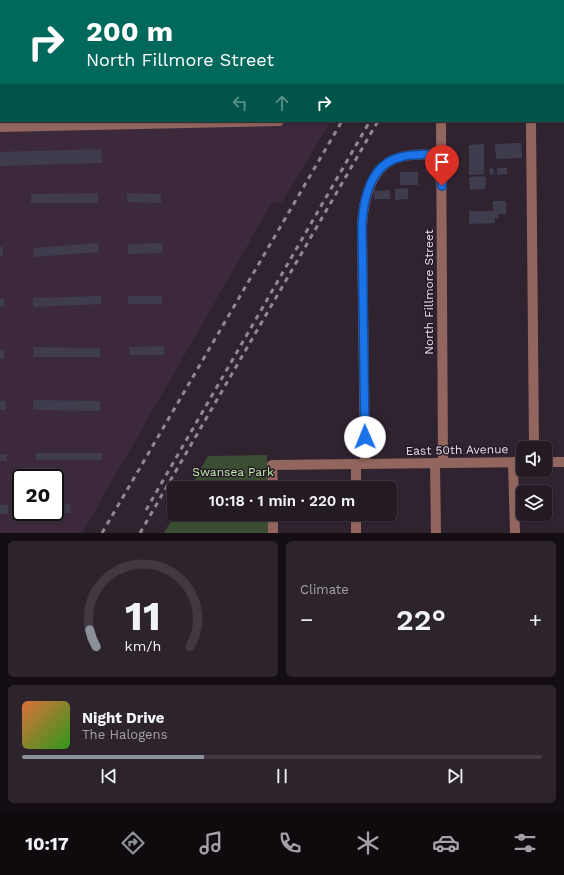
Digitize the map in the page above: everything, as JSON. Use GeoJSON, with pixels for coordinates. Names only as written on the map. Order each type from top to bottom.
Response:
{"type":"FeatureCollection","features":[{"type":"Feature","properties":{"kind":"street"},"geometry":{"type":"LineString","coordinates":[[0,127],[232,122]]}},
{"type":"Feature","properties":{"kind":"street","name":"North Fillmore Street"},"geometry":{"type":"LineString","coordinates":[[436,533],[439,463],[441,122]]}},
{"type":"Feature","properties":{"kind":"street"},"geometry":{"type":"LineString","coordinates":[[531,122],[534,441]]}},
{"type":"Feature","properties":{"kind":"street"},"geometry":{"type":"LineString","coordinates":[[357,481],[361,464],[362,233],[364,202],[372,181],[382,168],[391,160],[402,156],[442,155]]}},
{"type":"Feature","properties":{"kind":"street","name":"East 50th Avenue"},"geometry":{"type":"LineString","coordinates":[[273,481],[272,465],[516,462]]}},
{"type":"Feature","properties":{"kind":"street"},"geometry":{"type":"LineString","coordinates":[[552,462],[564,462]]}},
{"type":"Feature","properties":{"kind":"street"},"geometry":{"type":"LineString","coordinates":[[514,533],[517,477]]}},
{"type":"Feature","properties":{"kind":"street"},"geometry":{"type":"LineString","coordinates":[[273,521],[273,533]]}},
{"type":"Feature","properties":{"kind":"street"},"geometry":{"type":"LineString","coordinates":[[356,521],[356,533]]}},
{"type":"Feature","properties":{"kind":"shaded area"},"geometry":{"type":"Polygon","coordinates":[[[0,122],[330,122],[281,203],[273,201],[82,533],[0,533],[0,122]]]}},
{"type":"Feature","properties":{"kind":"green space","name":"Swansea Park"},"geometry":{"type":"Polygon","coordinates":[[[267,455],[268,481],[194,481],[208,456],[267,455]]]}},
{"type":"Feature","properties":{"kind":"green space","name":"Swansea Park"},"geometry":{"type":"Polygon","coordinates":[[[171,521],[268,521],[268,533],[164,533],[171,521]]]}},
{"type":"Feature","properties":{"kind":"building"},"geometry":{"type":"Polygon","coordinates":[[[521,143],[522,158],[496,159],[495,144],[521,143]]]}},
{"type":"Feature","properties":{"kind":"building"},"geometry":{"type":"Polygon","coordinates":[[[484,144],[484,174],[469,175],[469,145],[484,144]]]}},
{"type":"Feature","properties":{"kind":"building"},"geometry":{"type":"Polygon","coordinates":[[[101,149],[102,163],[0,166],[0,152],[101,149]]]}},
{"type":"Feature","properties":{"kind":"building"},"geometry":{"type":"Polygon","coordinates":[[[493,168],[494,174],[490,175],[489,169],[493,168]]]}},
{"type":"Feature","properties":{"kind":"building"},"geometry":{"type":"Polygon","coordinates":[[[497,168],[507,168],[507,174],[497,175],[497,168]]]}},
{"type":"Feature","properties":{"kind":"building"},"geometry":{"type":"Polygon","coordinates":[[[400,172],[418,172],[418,185],[400,185],[400,172]]]}},
{"type":"Feature","properties":{"kind":"building"},"geometry":{"type":"Polygon","coordinates":[[[469,177],[486,177],[485,189],[470,190],[469,177]]]}},
{"type":"Feature","properties":{"kind":"building"},"geometry":{"type":"Polygon","coordinates":[[[408,188],[408,199],[395,200],[395,189],[408,188]]]}},
{"type":"Feature","properties":{"kind":"building"},"geometry":{"type":"Polygon","coordinates":[[[390,190],[390,199],[374,199],[374,191],[390,190]]]}},
{"type":"Feature","properties":{"kind":"building"},"geometry":{"type":"Polygon","coordinates":[[[98,193],[98,203],[31,203],[31,194],[98,193]]]}},
{"type":"Feature","properties":{"kind":"building"},"geometry":{"type":"Polygon","coordinates":[[[127,193],[161,194],[161,203],[127,202],[127,193]]]}},
{"type":"Feature","properties":{"kind":"building"},"geometry":{"type":"Polygon","coordinates":[[[493,201],[506,201],[506,214],[498,214],[499,218],[495,218],[495,223],[469,224],[469,211],[493,211],[493,201]]]}},
{"type":"Feature","properties":{"kind":"building"},"geometry":{"type":"Polygon","coordinates":[[[98,243],[99,252],[34,257],[33,248],[98,243]]]}},
{"type":"Feature","properties":{"kind":"building"},"geometry":{"type":"Polygon","coordinates":[[[162,243],[162,253],[128,254],[128,244],[162,243]]]}},
{"type":"Feature","properties":{"kind":"building"},"geometry":{"type":"Polygon","coordinates":[[[0,247],[3,247],[3,256],[0,256],[0,247]]]}},
{"type":"Feature","properties":{"kind":"building"},"geometry":{"type":"Polygon","coordinates":[[[101,296],[101,304],[33,307],[33,298],[101,296]]]}},
{"type":"Feature","properties":{"kind":"building"},"geometry":{"type":"Polygon","coordinates":[[[128,296],[162,296],[162,304],[128,304],[128,296]]]}},
{"type":"Feature","properties":{"kind":"building"},"geometry":{"type":"Polygon","coordinates":[[[0,299],[4,299],[4,306],[0,307],[0,299]]]}},
{"type":"Feature","properties":{"kind":"building"},"geometry":{"type":"Polygon","coordinates":[[[164,346],[164,355],[129,355],[129,347],[164,346]]]}},
{"type":"Feature","properties":{"kind":"building"},"geometry":{"type":"Polygon","coordinates":[[[33,347],[100,348],[100,357],[33,357],[33,347]]]}},
{"type":"Feature","properties":{"kind":"building"},"geometry":{"type":"Polygon","coordinates":[[[0,350],[4,350],[4,359],[0,359],[0,350]]]}},
{"type":"Feature","properties":{"kind":"building"},"geometry":{"type":"Polygon","coordinates":[[[33,400],[100,401],[100,411],[33,410],[33,400]]]}},
{"type":"Feature","properties":{"kind":"building"},"geometry":{"type":"Polygon","coordinates":[[[0,401],[5,401],[6,410],[0,410],[0,401]]]}},
{"type":"Feature","properties":{"kind":"building"},"geometry":{"type":"Polygon","coordinates":[[[36,453],[102,453],[102,460],[36,460],[36,453]]]}},
{"type":"Feature","properties":{"kind":"building"},"geometry":{"type":"Polygon","coordinates":[[[0,454],[7,454],[7,461],[0,461],[0,454]]]}},
{"type":"Feature","properties":{"kind":"building"},"geometry":{"type":"Polygon","coordinates":[[[64,504],[70,504],[71,513],[64,513],[64,504]]]}},
{"type":"Feature","properties":{"kind":"building"},"geometry":{"type":"Polygon","coordinates":[[[0,505],[8,505],[8,514],[0,514],[0,505]]]}},
{"type":"Feature","properties":{"kind":"railway"},"geometry":{"type":"LineString","coordinates":[[102,533],[341,122]]}},
{"type":"Feature","properties":{"kind":"railway"},"geometry":{"type":"LineString","coordinates":[[146,510],[369,122]]}},
{"type":"Feature","properties":{"kind":"railway"},"geometry":{"type":"LineString","coordinates":[[140,533],[377,122]]}},
{"type":"Feature","properties":{"kind":"route"},"geometry":{"type":"LineString","coordinates":[[365,437],[362,227],[364,202],[372,181],[382,168],[391,160],[402,156],[442,155],[442,186]]}}]}
